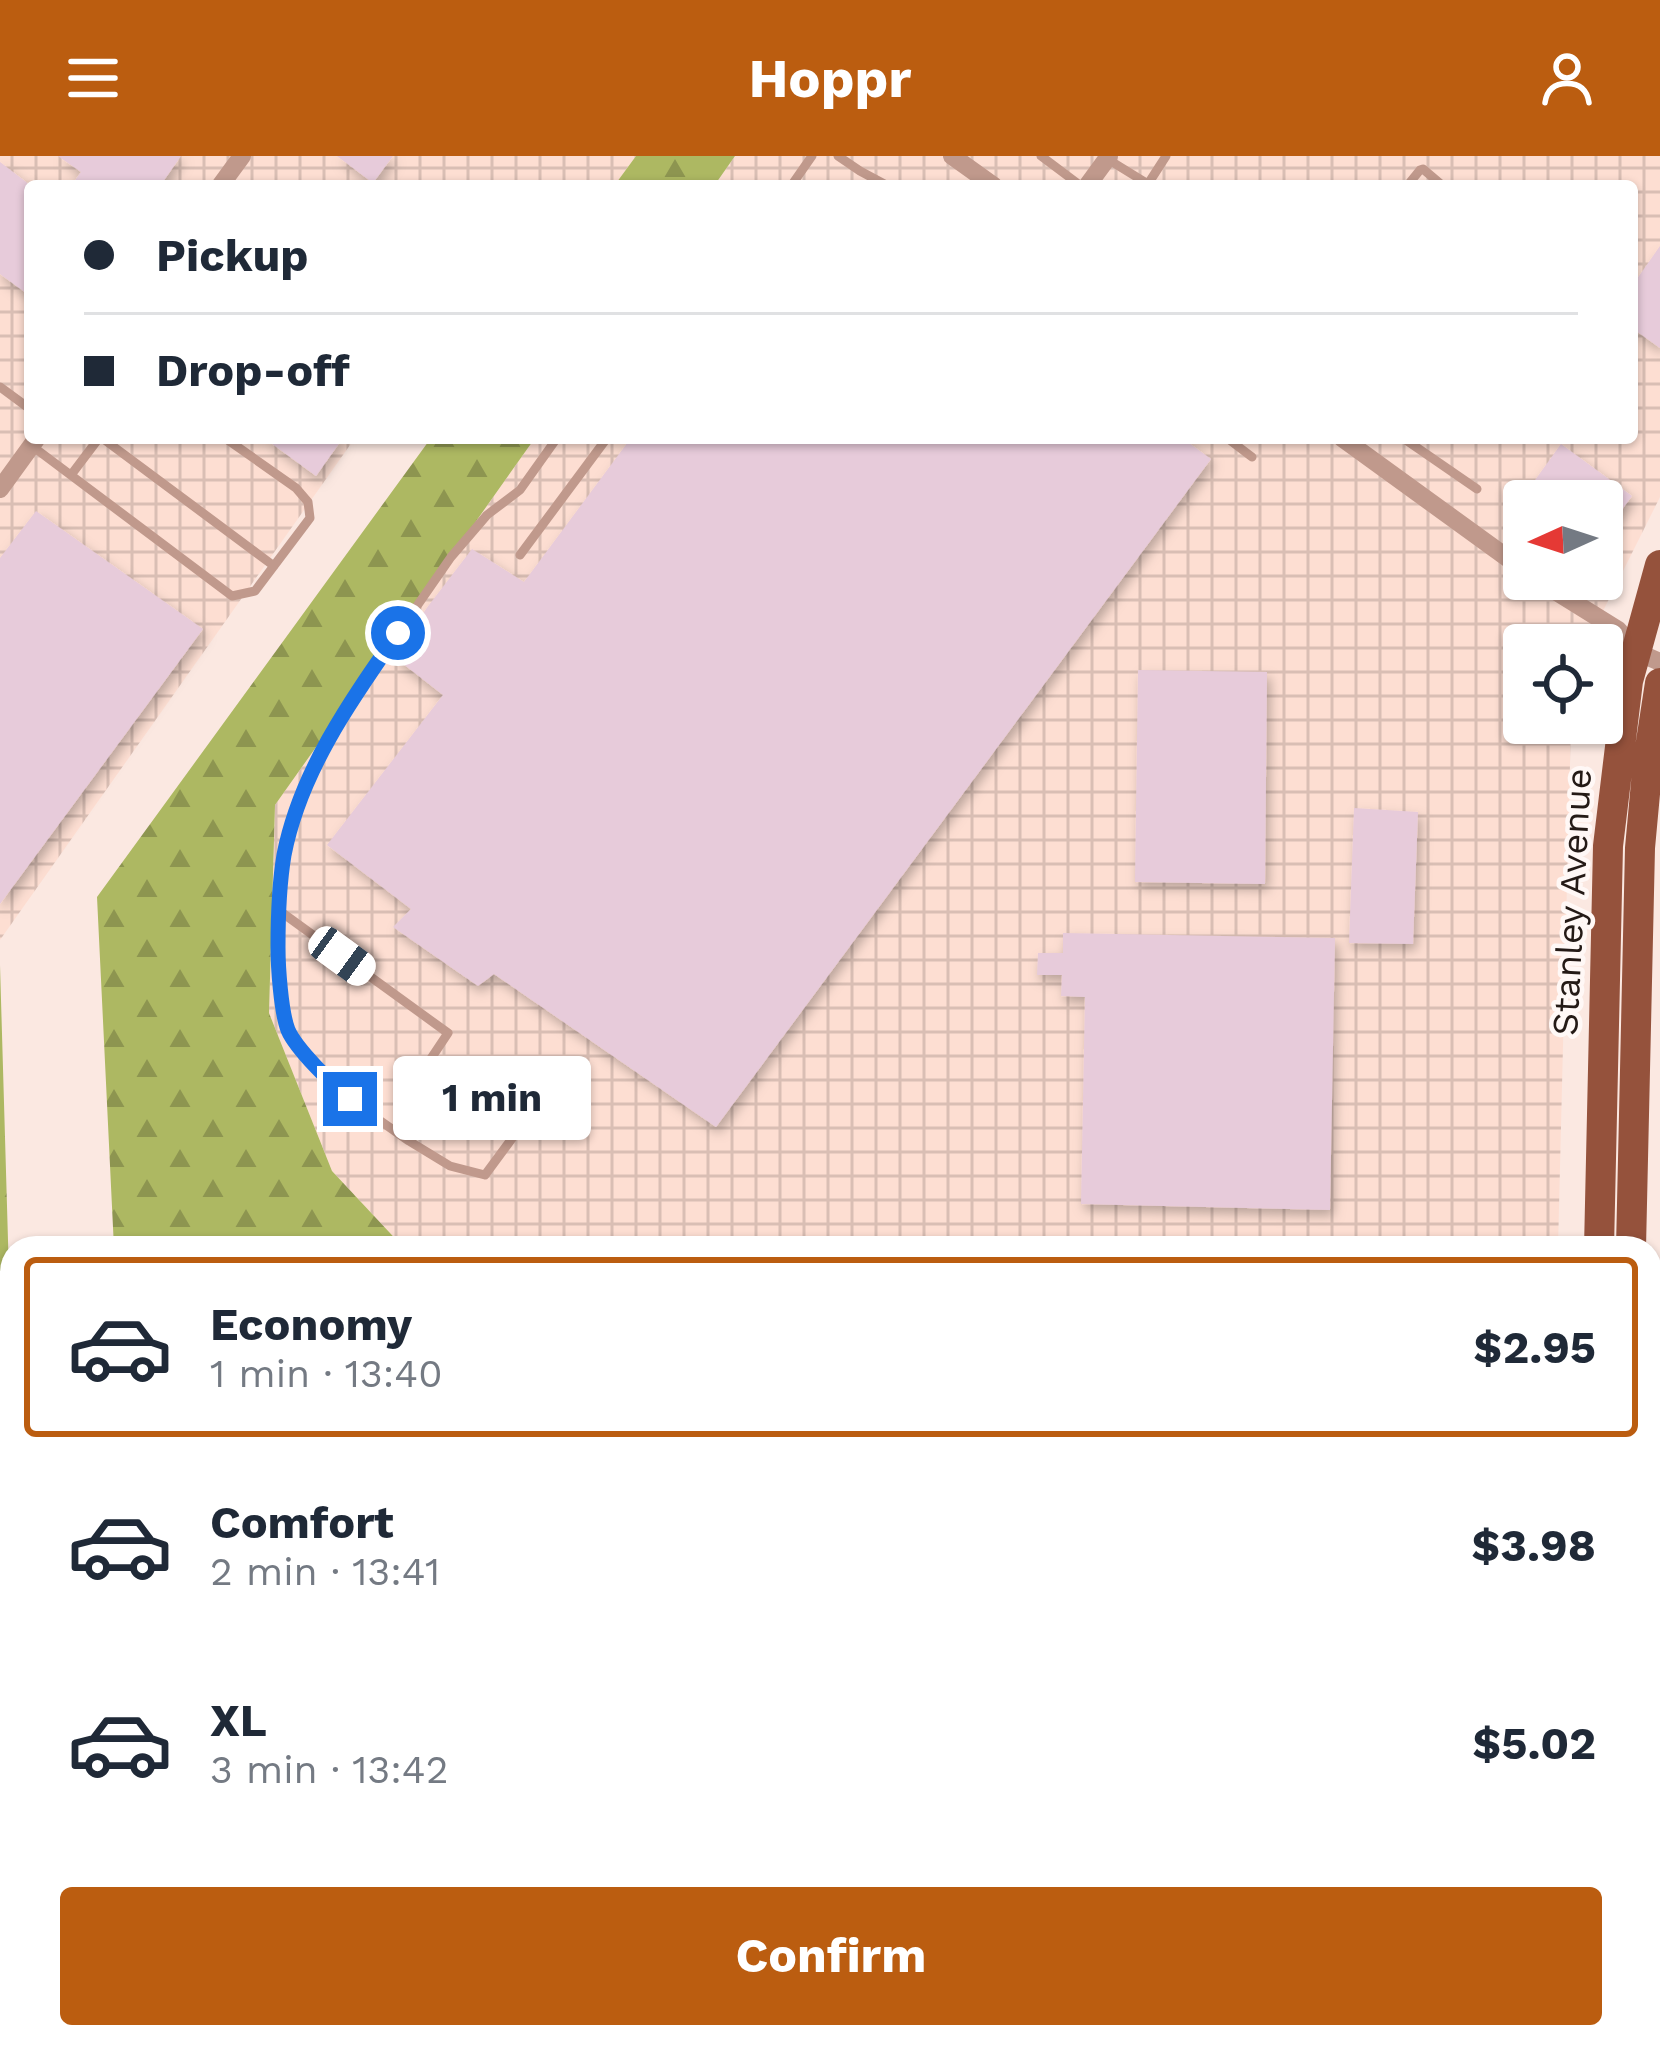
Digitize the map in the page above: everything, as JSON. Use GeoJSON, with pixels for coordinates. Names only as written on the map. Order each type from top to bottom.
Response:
{"type":"FeatureCollection","features":[{"type":"Feature","properties":{"kind":"main road","name":"Stanley Avenue"},"geometry":{"type":"LineString","coordinates":[[1631,1236],[1640,848],[1653,664],[1649,596],[1660,565]]}},
{"type":"Feature","properties":{"kind":"main road","name":"Stanley Avenue"},"geometry":{"type":"LineString","coordinates":[[1599,1236],[1608,846],[1628,681],[1653,664]]}},
{"type":"Feature","properties":{"kind":"street"},"geometry":{"type":"LineString","coordinates":[[952,156],[986,180]]}},
{"type":"Feature","properties":{"kind":"street"},"geometry":{"type":"LineString","coordinates":[[0,489],[34,444]]}},
{"type":"Feature","properties":{"kind":"street"},"geometry":{"type":"LineString","coordinates":[[1350,444],[1503,555]]}},
{"type":"Feature","properties":{"kind":"street"},"geometry":{"type":"LineString","coordinates":[[1570,600],[1618,630],[1653,664]]}},
{"type":"Feature","properties":{"kind":"lane"},"geometry":{"type":"LineString","coordinates":[[838,156],[877,180]]}},
{"type":"Feature","properties":{"kind":"lane"},"geometry":{"type":"LineString","coordinates":[[1041,156],[1075,180]]}},
{"type":"Feature","properties":{"kind":"lane"},"geometry":{"type":"LineString","coordinates":[[1108,158],[1142,180]]}},
{"type":"Feature","properties":{"kind":"lane"},"geometry":{"type":"LineString","coordinates":[[1412,180],[1424,169],[1436,180]]}},
{"type":"Feature","properties":{"kind":"lane"},"geometry":{"type":"LineString","coordinates":[[37,444],[70,475],[232,596],[254,591],[310,518],[308,502],[296,488],[234,444]]}},
{"type":"Feature","properties":{"kind":"lane"},"geometry":{"type":"LineString","coordinates":[[70,475],[95,444]]}},
{"type":"Feature","properties":{"kind":"lane"},"geometry":{"type":"LineString","coordinates":[[108,444],[274,566]]}},
{"type":"Feature","properties":{"kind":"lane"},"geometry":{"type":"LineString","coordinates":[[278,909],[448,1033],[426,1066],[517,1133],[485,1175],[450,1166],[350,1099],[288,1031],[278,965],[278,909],[285,851],[308,781],[335,724],[451,557],[487,515],[520,490],[553,444]]}},
{"type":"Feature","properties":{"kind":"lane"},"geometry":{"type":"LineString","coordinates":[[520,554],[602,444]]}},
{"type":"Feature","properties":{"kind":"lane"},"geometry":{"type":"LineString","coordinates":[[1235,444],[1252,457]]}},
{"type":"Feature","properties":{"kind":"lane"},"geometry":{"type":"LineString","coordinates":[[1412,444],[1477,489]]}},
{"type":"Feature","properties":{"kind":"shaded area"},"geometry":{"type":"Polygon","coordinates":[[[0,156],[636,156],[618,180],[24,180],[24,444],[351,444],[0,940],[0,156]]]}},
{"type":"Feature","properties":{"kind":"shaded area"},"geometry":{"type":"Polygon","coordinates":[[[735,156],[1660,156],[1660,497],[1623,571],[1623,480],[1503,480],[1503,600],[1608,600],[1596,624],[1503,624],[1503,744],[1570,744],[1558,1236],[393,1236],[332,1171],[269,1013],[275,805],[531,444],[1638,444],[1638,180],[718,180],[735,156]]]}},
{"type":"Feature","properties":{"kind":"green space"},"geometry":{"type":"Polygon","coordinates":[[[636,156],[735,156],[718,180],[618,180],[636,156]]]}},
{"type":"Feature","properties":{"kind":"green space"},"geometry":{"type":"Polygon","coordinates":[[[427,444],[531,444],[275,805],[269,1013],[332,1171],[393,1236],[113,1236],[97,897],[427,444]]]}},
{"type":"Feature","properties":{"kind":"green space"},"geometry":{"type":"Polygon","coordinates":[[[0,965],[8,1236],[0,1236],[0,965]]]}},
{"type":"Feature","properties":{"kind":"building"},"geometry":{"type":"Polygon","coordinates":[[[58,156],[181,156],[164,180],[75,180],[81,172],[58,156]]]}},
{"type":"Feature","properties":{"kind":"building"},"geometry":{"type":"Polygon","coordinates":[[[337,156],[393,156],[375,180],[337,156]]]}},
{"type":"Feature","properties":{"kind":"building"},"geometry":{"type":"Polygon","coordinates":[[[0,162],[24,180],[24,292],[0,274],[0,162]]]}},
{"type":"Feature","properties":{"kind":"building"},"geometry":{"type":"Polygon","coordinates":[[[1660,246],[1660,348],[1638,332],[1638,277],[1660,246]]]}},
{"type":"Feature","properties":{"kind":"building"},"geometry":{"type":"Polygon","coordinates":[[[272,444],[339,444],[316,476],[272,444]]]}},
{"type":"Feature","properties":{"kind":"building"},"geometry":{"type":"Polygon","coordinates":[[[627,444],[1190,444],[1211,459],[716,1127],[494,974],[478,986],[393,927],[411,909],[327,845],[443,695],[393,656],[429,605],[472,549],[524,582],[627,444]]]}},
{"type":"Feature","properties":{"kind":"building"},"geometry":{"type":"Polygon","coordinates":[[[1561,444],[1610,480],[1535,480],[1561,444]]]}},
{"type":"Feature","properties":{"kind":"building"},"geometry":{"type":"Polygon","coordinates":[[[36,511],[203,629],[0,904],[0,558],[36,511]]]}},
{"type":"Feature","properties":{"kind":"building"},"geometry":{"type":"Polygon","coordinates":[[[1138,670],[1267,672],[1265,884],[1135,882],[1138,670]]]}},
{"type":"Feature","properties":{"kind":"building"},"geometry":{"type":"Polygon","coordinates":[[[1354,808],[1418,812],[1413,944],[1349,943],[1354,808]]]}},
{"type":"Feature","properties":{"kind":"building"},"geometry":{"type":"Polygon","coordinates":[[[1063,933],[1335,938],[1330,1210],[1081,1204],[1085,997],[1061,996],[1062,975],[1037,975],[1038,953],[1063,953],[1063,933]]]}},
{"type":"Feature","properties":{"kind":"route"},"geometry":{"type":"LineString","coordinates":[[350,1099],[288,1031],[278,965],[278,909],[285,851],[308,781],[335,724],[398,633]]}}]}
